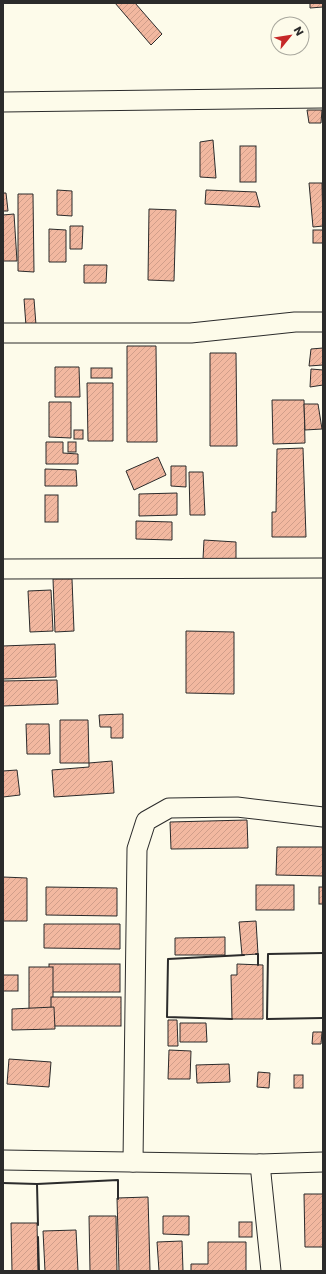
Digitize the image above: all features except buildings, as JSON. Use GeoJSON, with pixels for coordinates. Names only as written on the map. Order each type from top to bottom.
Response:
{"type":"FeatureCollection","features":[{"type":"Feature","properties":{"kind":"street"},"geometry":{"type":"LineString","coordinates":[[3,102],[323,98]]}},
{"type":"Feature","properties":{"kind":"street"},"geometry":{"type":"LineString","coordinates":[[3,333],[191,333],[295,322],[323,322]]}},
{"type":"Feature","properties":{"kind":"street"},"geometry":{"type":"LineString","coordinates":[[3,569],[323,568]]}},
{"type":"Feature","properties":{"kind":"street"},"geometry":{"type":"LineString","coordinates":[[133,1162],[137,849],[146,821],[169,808],[237,807],[323,817]]}},
{"type":"Feature","properties":{"kind":"street"},"geometry":{"type":"LineString","coordinates":[[3,1160],[260,1164],[323,1162]]}},
{"type":"Feature","properties":{"kind":"street"},"geometry":{"type":"LineString","coordinates":[[260,1164],[271,1271]]}},
{"type":"Feature","properties":{"kind":"wall"},"geometry":{"type":"LineString","coordinates":[[323,953],[268,954],[267,1019],[323,1018]]}},
{"type":"Feature","properties":{"kind":"wall"},"geometry":{"type":"LineString","coordinates":[[256,954],[258,954],[258,965]]}},
{"type":"Feature","properties":{"kind":"wall"},"geometry":{"type":"LineString","coordinates":[[232,1019],[167,1017],[168,959],[244,955]]}},
{"type":"Feature","properties":{"kind":"wall"},"geometry":{"type":"LineString","coordinates":[[37,1184],[118,1180],[118,1199]]}},
{"type":"Feature","properties":{"kind":"wall"},"geometry":{"type":"LineString","coordinates":[[3,1183],[37,1184],[38,1225]]}},
{"type":"Feature","properties":{"kind":"wall"},"geometry":{"type":"LineString","coordinates":[[38,1237],[39,1271]]}}]}
